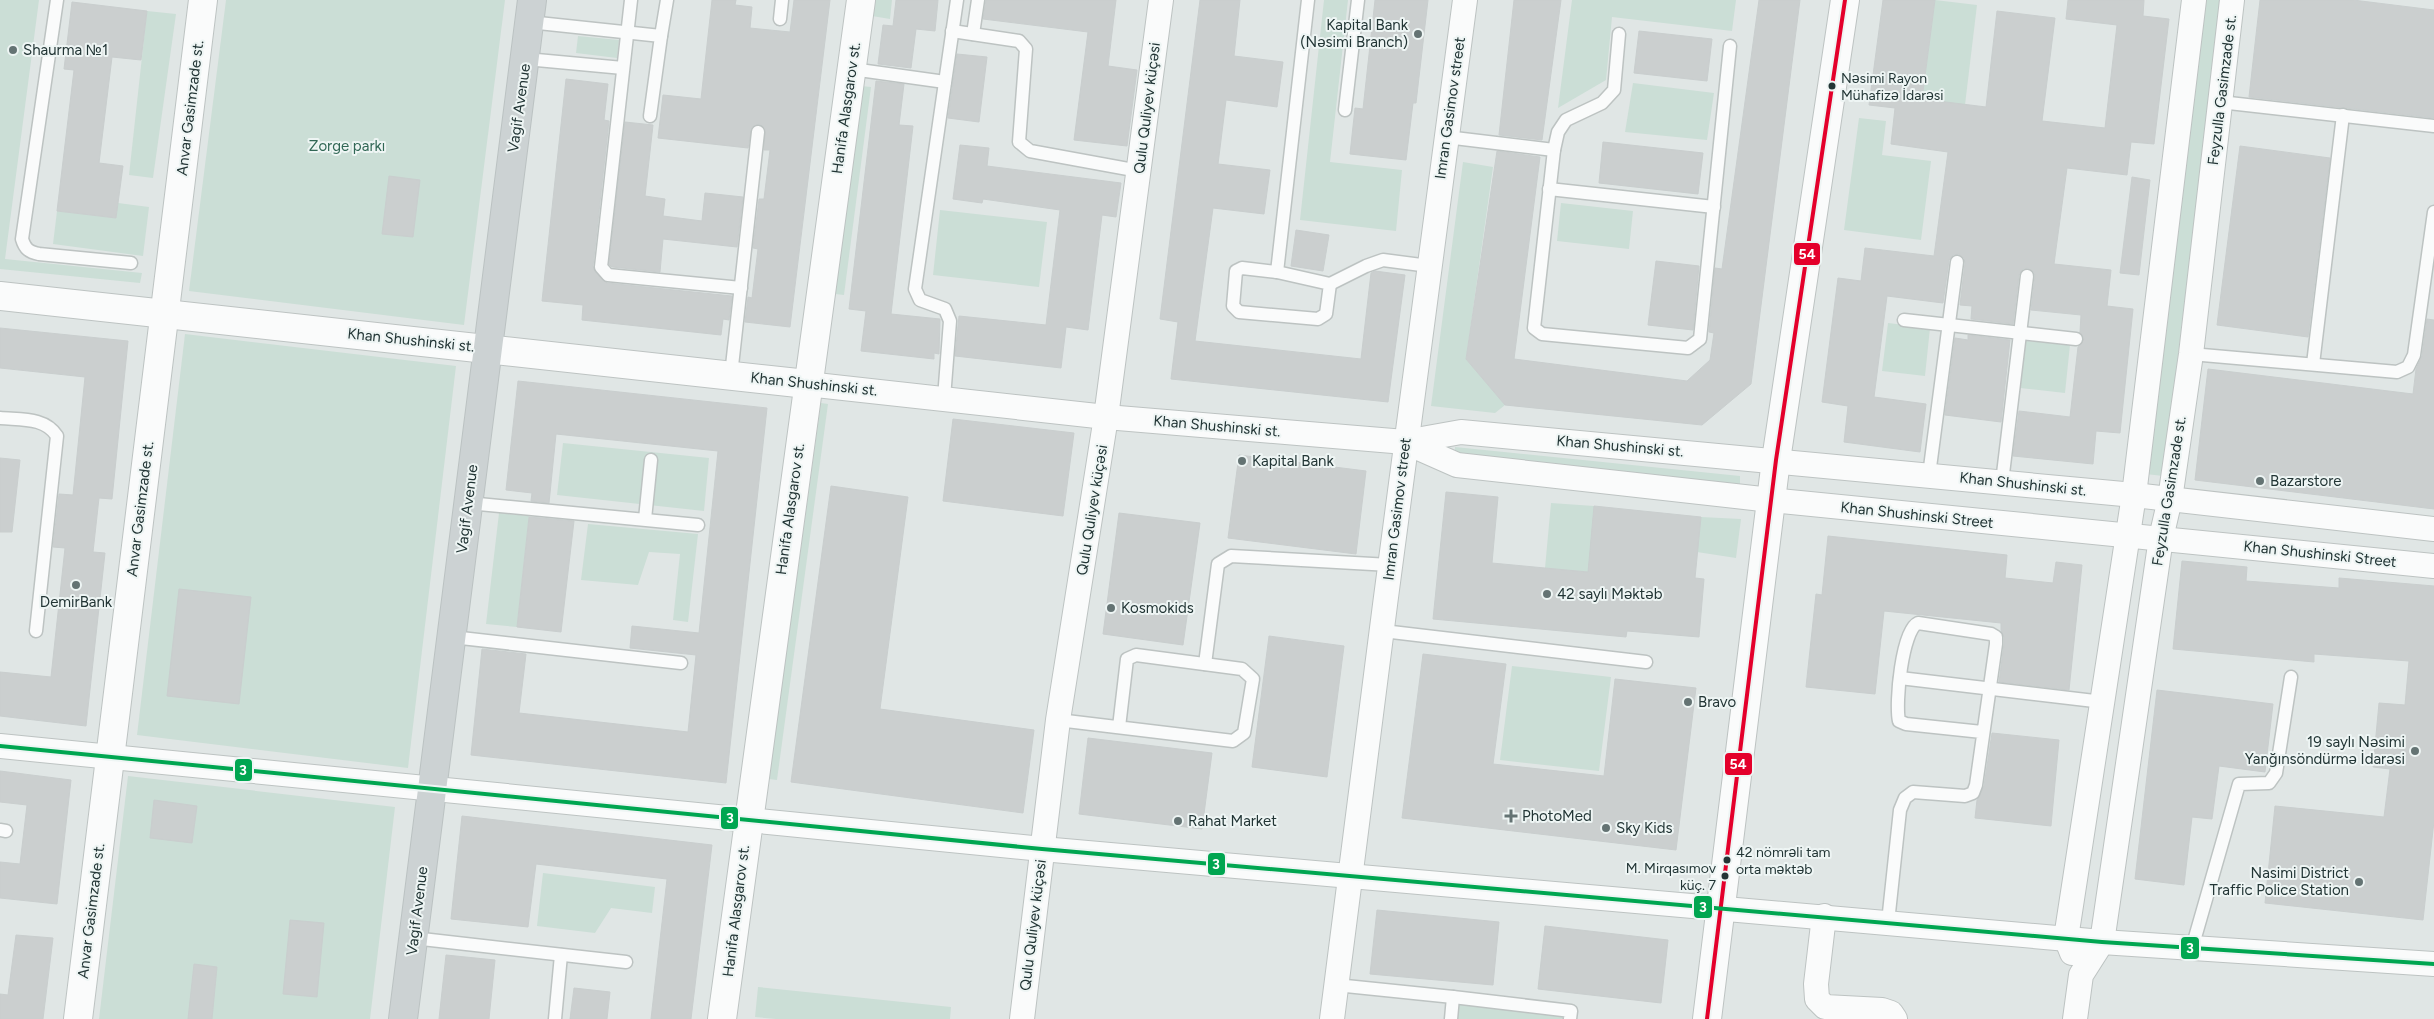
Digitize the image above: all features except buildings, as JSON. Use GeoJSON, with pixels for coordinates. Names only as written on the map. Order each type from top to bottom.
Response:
{"type":"FeatureCollection","features":[{"type":"Feature","properties":{"kind":"main road","name":"Vagif Avenue"},"geometry":{"type":"LineString","coordinates":[[403,1019],[531,11]]}},
{"type":"Feature","properties":{"kind":"street","name":"Anvar Gasimzade st."},"geometry":{"type":"LineString","coordinates":[[78,1019],[203,0]]}},
{"type":"Feature","properties":{"kind":"street","name":"Hanifa Alasgarov st."},"geometry":{"type":"LineString","coordinates":[[722,1019],[807,384],[861,0]]}},
{"type":"Feature","properties":{"kind":"street","name":"Qulu Quliyev küçəsi"},"geometry":{"type":"LineString","coordinates":[[1022,1019],[1058,720],[1106,417],[1140,171],[1161,0]]}},
{"type":"Feature","properties":{"kind":"street","name":"Imran Gasimov street"},"geometry":{"type":"LineString","coordinates":[[1332,1019],[1383,631],[1405,442],[1465,0]]}},
{"type":"Feature","properties":{"kind":"street"},"geometry":{"type":"LineString","coordinates":[[1707,1019],[1776,460],[1845,0]]}},
{"type":"Feature","properties":{"kind":"street"},"geometry":{"type":"LineString","coordinates":[[2066,938],[2134,495],[2194,0]]}},
{"type":"Feature","properties":{"kind":"street","name":"Feyzulla Gasimzade st."},"geometry":{"type":"LineString","coordinates":[[2075,1019],[2081,975],[2102,942],[2161,538],[2170,499],[2191,354],[2232,0]]}},
{"type":"Feature","properties":{"kind":"street","name":"Khan Shushinski st."},"geometry":{"type":"LineString","coordinates":[[0,296],[1106,417],[1405,442],[1461,432],[2134,495],[2434,529]]}},
{"type":"Feature","properties":{"kind":"street","name":"Khan Shushinski Street"},"geometry":{"type":"LineString","coordinates":[[1405,442],[1457,465],[1771,500],[2434,566]]}},
{"type":"Feature","properties":{"kind":"street"},"geometry":{"type":"LineString","coordinates":[[0,746],[1042,849],[1722,907],[2102,942],[2434,964]]}},
{"type":"Feature","properties":{"kind":"street"},"geometry":{"type":"LineString","coordinates":[[1824,916],[1816,984],[1817,999],[1825,1007],[1882,1010],[1891,1013],[1895,1019]]}},
{"type":"Feature","properties":{"kind":"street","name":"Feyzulla Gasimzade st."},"geometry":{"type":"LineString","coordinates":[[2066,938],[2081,975]]}},
{"type":"Feature","properties":{"kind":"lane"},"geometry":{"type":"LineString","coordinates":[[57,0],[22,239],[24,247],[30,252],[39,254],[131,263]]}},
{"type":"Feature","properties":{"kind":"lane"},"geometry":{"type":"LineString","coordinates":[[631,0],[601,266],[608,275],[741,288]]}},
{"type":"Feature","properties":{"kind":"lane"},"geometry":{"type":"LineString","coordinates":[[650,116],[667,0]]}},
{"type":"Feature","properties":{"kind":"lane"},"geometry":{"type":"LineString","coordinates":[[780,19],[782,0]]}},
{"type":"Feature","properties":{"kind":"lane"},"geometry":{"type":"LineString","coordinates":[[944,398],[950,321],[945,310],[920,300],[915,289],[957,0]]}},
{"type":"Feature","properties":{"kind":"lane"},"geometry":{"type":"LineString","coordinates":[[973,34],[978,0]]}},
{"type":"Feature","properties":{"kind":"lane"},"geometry":{"type":"LineString","coordinates":[[1278,272],[1308,0]]}},
{"type":"Feature","properties":{"kind":"lane"},"geometry":{"type":"LineString","coordinates":[[1345,110],[1358,0]]}},
{"type":"Feature","properties":{"kind":"lane"},"geometry":{"type":"LineString","coordinates":[[531,11],[628,32],[661,36]]}},
{"type":"Feature","properties":{"kind":"lane"},"geometry":{"type":"LineString","coordinates":[[952,31],[1019,40],[1026,49],[1020,142],[1030,151],[1140,171]]}},
{"type":"Feature","properties":{"kind":"lane"},"geometry":{"type":"LineString","coordinates":[[1619,34],[1614,90],[1602,103],[1566,120],[1558,132],[1549,189],[1534,328],[1542,334],[1688,348],[1700,339],[1730,46]]}},
{"type":"Feature","properties":{"kind":"lane"},"geometry":{"type":"LineString","coordinates":[[526,59],[623,68]]}},
{"type":"Feature","properties":{"kind":"lane"},"geometry":{"type":"LineString","coordinates":[[852,69],[944,82]]}},
{"type":"Feature","properties":{"kind":"lane"},"geometry":{"type":"LineString","coordinates":[[2220,102],[2434,126]]}},
{"type":"Feature","properties":{"kind":"lane"},"geometry":{"type":"LineString","coordinates":[[2313,364],[2343,115]]}},
{"type":"Feature","properties":{"kind":"lane"},"geometry":{"type":"LineString","coordinates":[[731,375],[758,132]]}},
{"type":"Feature","properties":{"kind":"lane"},"geometry":{"type":"LineString","coordinates":[[1446,137],[1554,150]]}},
{"type":"Feature","properties":{"kind":"lane"},"geometry":{"type":"LineString","coordinates":[[1549,189],[1714,207]]}},
{"type":"Feature","properties":{"kind":"lane"},"geometry":{"type":"LineString","coordinates":[[2191,354],[2398,372],[2408,367],[2414,355],[2434,212]]}},
{"type":"Feature","properties":{"kind":"lane"},"geometry":{"type":"LineString","coordinates":[[1330,284],[1326,314],[1318,319],[1239,312],[1233,306],[1236,271],[1242,268],[1278,272],[1330,284],[1366,266],[1383,260],[1429,266]]}},
{"type":"Feature","properties":{"kind":"lane"},"geometry":{"type":"LineString","coordinates":[[1929,475],[1957,262]]}},
{"type":"Feature","properties":{"kind":"lane"},"geometry":{"type":"LineString","coordinates":[[2002,482],[2026,276]]}},
{"type":"Feature","properties":{"kind":"lane"},"geometry":{"type":"LineString","coordinates":[[1904,320],[2076,339]]}},
{"type":"Feature","properties":{"kind":"lane"},"geometry":{"type":"LineString","coordinates":[[0,418],[44,423],[51,426],[57,436],[36,630]]}},
{"type":"Feature","properties":{"kind":"lane"},"geometry":{"type":"LineString","coordinates":[[645,519],[651,460]]}},
{"type":"Feature","properties":{"kind":"lane"},"geometry":{"type":"LineString","coordinates":[[468,502],[698,525]]}},
{"type":"Feature","properties":{"kind":"lane"},"geometry":{"type":"LineString","coordinates":[[1205,664],[1218,564],[1231,556],[1390,565]]}},
{"type":"Feature","properties":{"kind":"lane"},"geometry":{"type":"LineString","coordinates":[[1888,922],[1900,810],[1905,798],[1913,792],[1965,796],[1973,793],[1976,785],[1996,637],[1991,634],[1918,623],[1913,625],[1908,633],[1900,678],[1897,713],[1899,721],[1906,724],[1982,732]]}},
{"type":"Feature","properties":{"kind":"lane"},"geometry":{"type":"LineString","coordinates":[[1383,631],[1646,662]]}},
{"type":"Feature","properties":{"kind":"lane"},"geometry":{"type":"LineString","coordinates":[[452,637],[681,663]]}},
{"type":"Feature","properties":{"kind":"lane"},"geometry":{"type":"LineString","coordinates":[[1058,720],[1233,741],[1244,733],[1253,679],[1242,669],[1136,655],[1127,659],[1119,727]]}},
{"type":"Feature","properties":{"kind":"lane"},"geometry":{"type":"LineString","coordinates":[[2192,948],[2238,784],[2269,782],[2276,773],[2292,677]]}},
{"type":"Feature","properties":{"kind":"lane"},"geometry":{"type":"LineString","coordinates":[[1900,678],[2103,702]]}},
{"type":"Feature","properties":{"kind":"lane"},"geometry":{"type":"LineString","coordinates":[[413,938],[626,962]]}},
{"type":"Feature","properties":{"kind":"lane"},"geometry":{"type":"LineString","coordinates":[[555,1019],[561,955]]}},
{"type":"Feature","properties":{"kind":"lane"},"geometry":{"type":"LineString","coordinates":[[1336,986],[1571,1011],[1570,1019]]}},
{"type":"Feature","properties":{"kind":"lane"},"geometry":{"type":"LineString","coordinates":[[1451,1019],[1454,998]]}},
{"type":"Feature","properties":{"kind":"green space"},"geometry":{"type":"Polygon","coordinates":[[[0,0],[39,0],[5,259],[142,273],[140,283],[0,269],[0,0]]]}},
{"type":"Feature","properties":{"kind":"green space","name":"Zorge parkı"},"geometry":{"type":"Polygon","coordinates":[[[226,0],[505,0],[464,325],[189,291],[226,0]]]}},
{"type":"Feature","properties":{"kind":"green space"},"geometry":{"type":"Polygon","coordinates":[[[874,0],[892,0],[890,19],[872,16],[874,0]]]}},
{"type":"Feature","properties":{"kind":"green space"},"geometry":{"type":"Polygon","coordinates":[[[1324,0],[1348,0],[1330,162],[1402,170],[1396,231],[1300,220],[1324,0]]]}},
{"type":"Feature","properties":{"kind":"green space"},"geometry":{"type":"Polygon","coordinates":[[[1572,0],[1736,0],[1732,31],[1612,17],[1606,80],[1558,108],[1572,0]]]}},
{"type":"Feature","properties":{"kind":"green space"},"geometry":{"type":"Polygon","coordinates":[[[1935,0],[1977,5],[1965,105],[1922,99],[1935,0]]]}},
{"type":"Feature","properties":{"kind":"green space"},"geometry":{"type":"Polygon","coordinates":[[[2204,0],[2222,0],[2163,476],[2146,474],[2204,0]]]}},
{"type":"Feature","properties":{"kind":"green space"},"geometry":{"type":"Polygon","coordinates":[[[147,11],[176,14],[153,178],[129,175],[147,11]]]}},
{"type":"Feature","properties":{"kind":"green space"},"geometry":{"type":"Polygon","coordinates":[[[578,36],[619,40],[617,58],[576,53],[578,36]]]}},
{"type":"Feature","properties":{"kind":"green space"},"geometry":{"type":"Polygon","coordinates":[[[1633,83],[1714,93],[1707,140],[1625,132],[1633,83]]]}},
{"type":"Feature","properties":{"kind":"green space"},"geometry":{"type":"Polygon","coordinates":[[[861,86],[871,87],[844,295],[835,294],[861,86]]]}},
{"type":"Feature","properties":{"kind":"green space"},"geometry":{"type":"Polygon","coordinates":[[[1859,118],[1886,121],[1882,155],[1931,161],[1921,240],[1844,230],[1859,118]]]}},
{"type":"Feature","properties":{"kind":"green space"},"geometry":{"type":"Polygon","coordinates":[[[1463,162],[1493,167],[1466,359],[1505,405],[1495,413],[1431,406],[1463,162]]]}},
{"type":"Feature","properties":{"kind":"green space"},"geometry":{"type":"Polygon","coordinates":[[[118,203],[149,207],[143,256],[53,244],[57,211],[116,218],[118,203]]]}},
{"type":"Feature","properties":{"kind":"green space"},"geometry":{"type":"Polygon","coordinates":[[[1561,203],[1633,211],[1629,249],[1557,241],[1561,203]]]}},
{"type":"Feature","properties":{"kind":"green space"},"geometry":{"type":"Polygon","coordinates":[[[940,210],[1047,222],[1039,287],[933,275],[940,210]]]}},
{"type":"Feature","properties":{"kind":"green space"},"geometry":{"type":"Polygon","coordinates":[[[1888,323],[1930,328],[1925,376],[1882,371],[1888,323]]]}},
{"type":"Feature","properties":{"kind":"green space"},"geometry":{"type":"Polygon","coordinates":[[[185,334],[456,366],[408,768],[137,735],[185,334]]]}},
{"type":"Feature","properties":{"kind":"green space"},"geometry":{"type":"Polygon","coordinates":[[[2026,341],[2070,345],[2065,393],[2020,388],[2026,341]]]}},
{"type":"Feature","properties":{"kind":"green space"},"geometry":{"type":"Polygon","coordinates":[[[821,403],[828,404],[777,780],[769,779],[821,403]]]}},
{"type":"Feature","properties":{"kind":"green space"},"geometry":{"type":"Polygon","coordinates":[[[563,443],[709,458],[704,511],[557,495],[563,443]]]}},
{"type":"Feature","properties":{"kind":"green space"},"geometry":{"type":"Polygon","coordinates":[[[1455,447],[1740,476],[1740,484],[1455,454],[1455,447]]]}},
{"type":"Feature","properties":{"kind":"green space"},"geometry":{"type":"Polygon","coordinates":[[[1551,503],[1594,506],[1598,573],[1545,568],[1551,503]]]}},
{"type":"Feature","properties":{"kind":"green space"},"geometry":{"type":"Polygon","coordinates":[[[499,513],[529,516],[517,627],[486,624],[499,513]]]}},
{"type":"Feature","properties":{"kind":"green space"},"geometry":{"type":"Polygon","coordinates":[[[1701,517],[1741,519],[1736,558],[1697,552],[1701,517]]]}},
{"type":"Feature","properties":{"kind":"green space"},"geometry":{"type":"Polygon","coordinates":[[[588,524],[698,534],[688,622],[673,620],[680,554],[649,552],[638,585],[581,580],[588,524]]]}},
{"type":"Feature","properties":{"kind":"green space"},"geometry":{"type":"Polygon","coordinates":[[[1512,666],[1611,677],[1599,771],[1500,760],[1512,666]]]}},
{"type":"Feature","properties":{"kind":"green space"},"geometry":{"type":"Polygon","coordinates":[[[128,776],[395,807],[370,1019],[99,1019],[128,776]]]}},
{"type":"Feature","properties":{"kind":"green space"},"geometry":{"type":"Polygon","coordinates":[[[543,873],[655,887],[652,913],[611,908],[595,933],[537,926],[543,873]]]}},
{"type":"Feature","properties":{"kind":"green space"},"geometry":{"type":"Polygon","coordinates":[[[758,987],[951,1007],[950,1019],[776,1019],[755,1017],[758,987]]]}},
{"type":"Feature","properties":{"kind":"green space"},"geometry":{"type":"Polygon","coordinates":[[[1453,997],[1571,1011],[1570,1019],[1451,1019],[1453,997]]]}},
{"type":"Feature","properties":{"kind":"transit line","name":"54"},"geometry":{"type":"LineString","coordinates":[[1707,1019],[1776,460],[1845,0]]}},
{"type":"Feature","properties":{"kind":"transit line","name":"3"},"geometry":{"type":"LineString","coordinates":[[0,746],[1042,849],[2102,942],[2434,964]]}},
{"type":"Feature","properties":{"kind":"place","name":"Kapital Bank (Nəsimi Branch)"},"geometry":{"type":"Point","coordinates":[1418,34]}},
{"type":"Feature","properties":{"kind":"place","name":"Shaurma №1"},"geometry":{"type":"Point","coordinates":[13,50]}},
{"type":"Feature","properties":{"kind":"place","name":"Nəsimi Rayon Mühafizə İdarəsi"},"geometry":{"type":"Point","coordinates":[1832,86]}},
{"type":"Feature","properties":{"kind":"place","name":"Kapital Bank"},"geometry":{"type":"Point","coordinates":[1242,461]}},
{"type":"Feature","properties":{"kind":"place","name":"Bazarstore"},"geometry":{"type":"Point","coordinates":[2260,481]}},
{"type":"Feature","properties":{"kind":"place","name":"DemirBank"},"geometry":{"type":"Point","coordinates":[76,585]}},
{"type":"Feature","properties":{"kind":"place","name":"42 saylı Məktəb"},"geometry":{"type":"Point","coordinates":[1547,594]}},
{"type":"Feature","properties":{"kind":"place","name":"Kosmokids"},"geometry":{"type":"Point","coordinates":[1111,608]}},
{"type":"Feature","properties":{"kind":"place","name":"Bravo"},"geometry":{"type":"Point","coordinates":[1688,702]}},
{"type":"Feature","properties":{"kind":"place","name":"19 saylı Nəsimi Yanğınsöndürmə İdarəsi"},"geometry":{"type":"Point","coordinates":[2415,751]}},
{"type":"Feature","properties":{"kind":"place","name":"PhotoMed"},"geometry":{"type":"Point","coordinates":[1511,816]}},
{"type":"Feature","properties":{"kind":"place","name":"Rahat Market"},"geometry":{"type":"Point","coordinates":[1178,821]}},
{"type":"Feature","properties":{"kind":"place","name":"Sky Kids"},"geometry":{"type":"Point","coordinates":[1606,828]}},
{"type":"Feature","properties":{"kind":"place","name":"42 nömrəli tam orta məktəb"},"geometry":{"type":"Point","coordinates":[1727,860]}},
{"type":"Feature","properties":{"kind":"place","name":"M. Mirqasımov küç. 7"},"geometry":{"type":"Point","coordinates":[1725,876]}},
{"type":"Feature","properties":{"kind":"place","name":"Nasimi District Traffic Police Station"},"geometry":{"type":"Point","coordinates":[2359,882]}}]}
